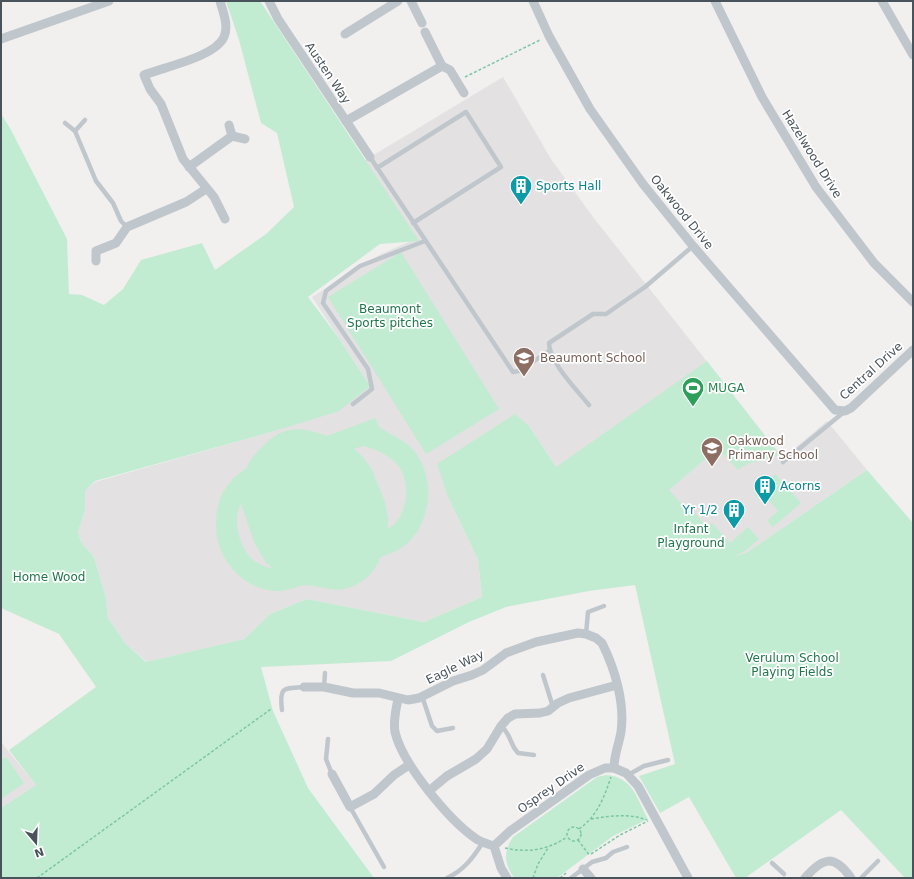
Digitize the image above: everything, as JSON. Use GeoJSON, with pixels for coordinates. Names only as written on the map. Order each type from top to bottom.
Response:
{"type":"FeatureCollection","features":[{"type":"Feature","properties":{"kind":"street"},"geometry":{"type":"LineString","coordinates":[[1,39],[109,1]]}},
{"type":"Feature","properties":{"kind":"street"},"geometry":{"type":"LineString","coordinates":[[220,1],[226,24],[224,37],[217,48],[144,75],[150,89],[160,104],[183,159],[214,198],[225,219]]}},
{"type":"Feature","properties":{"kind":"street","name":"Austen Way"},"geometry":{"type":"LineString","coordinates":[[269,1],[278,19],[370,157]]}},
{"type":"Feature","properties":{"kind":"street"},"geometry":{"type":"LineString","coordinates":[[345,34],[398,1]]}},
{"type":"Feature","properties":{"kind":"street"},"geometry":{"type":"LineString","coordinates":[[411,1],[442,66],[450,70],[458,80],[464,93]]}},
{"type":"Feature","properties":{"kind":"street","name":"Oakwood Drive"},"geometry":{"type":"LineString","coordinates":[[533,1],[549,36],[590,109],[643,184],[693,246],[835,410],[845,411]]}},
{"type":"Feature","properties":{"kind":"street","name":"Hazelwood Drive"},"geometry":{"type":"LineString","coordinates":[[715,1],[762,97],[816,187],[874,263],[913,302]]}},
{"type":"Feature","properties":{"kind":"street"},"geometry":{"type":"LineString","coordinates":[[882,1],[913,54]]}},
{"type":"Feature","properties":{"kind":"street"},"geometry":{"type":"LineString","coordinates":[[346,121],[442,66]]}},
{"type":"Feature","properties":{"kind":"street"},"geometry":{"type":"LineString","coordinates":[[229,126],[232,136]]}},
{"type":"Feature","properties":{"kind":"street"},"geometry":{"type":"LineString","coordinates":[[189,168],[232,136],[245,139]]}},
{"type":"Feature","properties":{"kind":"street"},"geometry":{"type":"LineString","coordinates":[[96,261],[96,251],[116,243],[127,227],[186,202],[206,189]]}},
{"type":"Feature","properties":{"kind":"street","name":"Central Drive"},"geometry":{"type":"LineString","coordinates":[[845,411],[851,408],[913,350]]}},
{"type":"Feature","properties":{"kind":"street","name":"Eagle Way"},"geometry":{"type":"LineString","coordinates":[[398,699],[408,700],[422,696],[453,681],[483,670],[506,652],[536,642],[570,634],[586,634]]}},
{"type":"Feature","properties":{"kind":"street"},"geometry":{"type":"LineString","coordinates":[[586,634],[596,638],[602,643],[621,698],[622,710],[620,732],[614,757],[614,768],[628,775],[638,786],[688,878]]}},
{"type":"Feature","properties":{"kind":"street"},"geometry":{"type":"LineString","coordinates":[[429,791],[447,776],[476,759],[487,749],[501,726],[515,714],[540,713],[548,711],[552,707],[569,698],[617,685]]}},
{"type":"Feature","properties":{"kind":"street"},"geometry":{"type":"LineString","coordinates":[[304,687],[324,687],[353,692],[379,693],[398,699],[394,730],[409,765],[429,791],[456,821],[475,838],[494,846],[501,868],[507,878]]}},
{"type":"Feature","properties":{"kind":"street"},"geometry":{"type":"LineString","coordinates":[[332,774],[350,807],[374,794],[394,775],[409,765]]}},
{"type":"Feature","properties":{"kind":"street","name":"Osprey Drive"},"geometry":{"type":"LineString","coordinates":[[494,846],[510,831],[590,775],[605,768],[614,768]]}},
{"type":"Feature","properties":{"kind":"street"},"geometry":{"type":"LineString","coordinates":[[805,878],[812,870],[826,861],[842,865],[851,878]]}},
{"type":"Feature","properties":{"kind":"street"},"geometry":{"type":"LineString","coordinates":[[584,864],[590,878]]}},
{"type":"Feature","properties":{"kind":"lane"},"geometry":{"type":"LineString","coordinates":[[378,168],[466,112],[501,167],[413,223]]}},
{"type":"Feature","properties":{"kind":"lane"},"geometry":{"type":"LineString","coordinates":[[75,131],[85,120]]}},
{"type":"Feature","properties":{"kind":"lane"},"geometry":{"type":"LineString","coordinates":[[65,123],[75,131],[96,181],[113,203],[121,221],[127,227]]}},
{"type":"Feature","properties":{"kind":"lane"},"geometry":{"type":"LineString","coordinates":[[370,157],[513,372],[519,371],[549,351]]}},
{"type":"Feature","properties":{"kind":"lane"},"geometry":{"type":"LineString","coordinates":[[353,404],[372,389],[368,370],[323,303],[326,291],[360,266],[425,241]]}},
{"type":"Feature","properties":{"kind":"lane"},"geometry":{"type":"LineString","coordinates":[[589,405],[549,351],[549,343],[593,314],[606,314],[645,287],[693,246]]}},
{"type":"Feature","properties":{"kind":"lane"},"geometry":{"type":"LineString","coordinates":[[784,462],[845,411]]}},
{"type":"Feature","properties":{"kind":"lane"},"geometry":{"type":"LineString","coordinates":[[586,634],[588,612],[604,606]]}},
{"type":"Feature","properties":{"kind":"lane"},"geometry":{"type":"LineString","coordinates":[[324,687],[325,673]]}},
{"type":"Feature","properties":{"kind":"lane"},"geometry":{"type":"LineString","coordinates":[[543,675],[552,707]]}},
{"type":"Feature","properties":{"kind":"lane"},"geometry":{"type":"LineString","coordinates":[[282,710],[282,691],[286,688],[304,687]]}},
{"type":"Feature","properties":{"kind":"lane"},"geometry":{"type":"LineString","coordinates":[[422,696],[432,726],[437,731],[453,728]]}},
{"type":"Feature","properties":{"kind":"lane"},"geometry":{"type":"LineString","coordinates":[[501,726],[508,733],[511,746],[518,753],[534,755]]}},
{"type":"Feature","properties":{"kind":"lane"},"geometry":{"type":"LineString","coordinates":[[328,739],[326,759],[332,774]]}},
{"type":"Feature","properties":{"kind":"lane"},"geometry":{"type":"LineString","coordinates":[[628,775],[644,766],[668,760]]}},
{"type":"Feature","properties":{"kind":"lane"},"geometry":{"type":"LineString","coordinates":[[350,807],[384,867]]}},
{"type":"Feature","properties":{"kind":"lane"},"geometry":{"type":"LineString","coordinates":[[447,878],[465,866],[473,858],[483,842]]}},
{"type":"Feature","properties":{"kind":"lane"},"geometry":{"type":"LineString","coordinates":[[571,878],[584,864],[606,858],[613,852],[627,847]]}},
{"type":"Feature","properties":{"kind":"lane"},"geometry":{"type":"LineString","coordinates":[[861,878],[878,861]]}},
{"type":"Feature","properties":{"kind":"lane"},"geometry":{"type":"LineString","coordinates":[[772,863],[784,874]]}},
{"type":"Feature","properties":{"kind":"path"},"geometry":{"type":"LineString","coordinates":[[458,80],[549,36]]}},
{"type":"Feature","properties":{"kind":"path"},"geometry":{"type":"LineString","coordinates":[[37,878],[271,709]]}},
{"type":"Feature","properties":{"kind":"path"},"geometry":{"type":"LineString","coordinates":[[580,829],[591,819],[604,798],[614,768]]}},
{"type":"Feature","properties":{"kind":"path"},"geometry":{"type":"LineString","coordinates":[[584,864],[590,856],[615,837],[648,821],[626,816],[591,819]]}},
{"type":"Feature","properties":{"kind":"path"},"geometry":{"type":"LineString","coordinates":[[567,837],[566,833],[569,828],[575,827],[580,829]]}},
{"type":"Feature","properties":{"kind":"path"},"geometry":{"type":"LineString","coordinates":[[578,840],[581,835],[580,829]]}},
{"type":"Feature","properties":{"kind":"path"},"geometry":{"type":"LineString","coordinates":[[494,846],[520,851],[548,848],[567,837]]}},
{"type":"Feature","properties":{"kind":"path"},"geometry":{"type":"LineString","coordinates":[[567,837],[572,841],[578,840]]}},
{"type":"Feature","properties":{"kind":"path"},"geometry":{"type":"LineString","coordinates":[[578,840],[590,856]]}},
{"type":"Feature","properties":{"kind":"path"},"geometry":{"type":"LineString","coordinates":[[533,878],[538,864],[548,848]]}},
{"type":"Feature","properties":{"kind":"path"},"geometry":{"type":"LineString","coordinates":[[560,878],[570,870]]}},
{"type":"Feature","properties":{"kind":"shaded area","name":"Beaumont School"},"geometry":{"type":"Polygon","coordinates":[[[503,77],[551,159],[593,217],[783,458],[827,421],[867,470],[746,553],[710,562],[556,467],[529,426],[448,497],[478,560],[482,597],[424,622],[307,599],[270,614],[244,639],[147,662],[125,643],[108,618],[106,598],[94,557],[81,542],[78,532],[85,510],[85,491],[95,482],[278,430],[370,386],[312,297],[381,254],[411,241],[362,162],[503,77]]]}},
{"type":"Feature","properties":{"kind":"shaded area"},"geometry":{"type":"Polygon","coordinates":[[[1,742],[36,785],[1,808],[1,742]]]}},
{"type":"Feature","properties":{"kind":"green space"},"geometry":{"type":"Polygon","coordinates":[[[226,1],[260,1],[419,241],[380,244],[308,297],[338,337],[370,386],[339,411],[278,430],[95,481],[85,491],[85,510],[78,532],[81,542],[94,557],[106,598],[108,618],[125,643],[146,662],[244,639],[270,614],[307,599],[424,622],[482,597],[478,560],[448,497],[437,464],[515,414],[529,426],[556,467],[707,361],[779,454],[769,459],[743,466],[738,470],[716,446],[711,454],[669,490],[690,513],[693,511],[707,527],[712,523],[730,543],[748,527],[759,539],[745,551],[734,556],[746,553],[867,470],[913,523],[913,878],[905,878],[841,810],[745,878],[736,878],[689,797],[660,813],[639,776],[675,764],[635,585],[589,591],[506,607],[469,622],[391,661],[261,667],[273,711],[308,788],[374,878],[1,878],[1,808],[36,785],[9,750],[96,687],[59,634],[1,608],[1,114],[10,128],[67,239],[69,294],[82,295],[104,305],[123,289],[141,260],[202,243],[215,270],[266,234],[294,207],[277,133],[261,123],[239,40],[226,1]]]}},
{"type":"Feature","properties":{"kind":"green space","name":"Beaumont Sports pitches"},"geometry":{"type":"Polygon","coordinates":[[[401,252],[499,409],[426,454],[328,297],[401,252]]]}},
{"type":"Feature","properties":{"kind":"green space"},"geometry":{"type":"Polygon","coordinates":[[[375,418],[379,427],[402,440],[414,451],[421,461],[428,485],[426,510],[417,532],[403,547],[381,557],[369,575],[363,580],[344,589],[338,590],[307,585],[275,591],[252,585],[234,570],[221,551],[216,528],[216,519],[219,501],[222,494],[232,480],[247,468],[250,460],[259,450],[275,436],[283,432],[299,429],[317,432],[327,436],[375,418]],[[363,446],[354,449],[362,456],[371,468],[385,502],[388,518],[388,529],[395,523],[404,507],[406,488],[404,479],[401,470],[389,457],[381,452],[363,446]],[[241,504],[238,510],[237,525],[243,547],[251,558],[262,565],[274,569],[266,563],[254,542],[241,504]]]}},
{"type":"Feature","properties":{"kind":"green space"},"geometry":{"type":"Polygon","coordinates":[[[775,474],[801,503],[773,527],[767,521],[778,511],[763,493],[757,497],[754,492],[775,474]]]}},
{"type":"Feature","properties":{"kind":"green space"},"geometry":{"type":"Polygon","coordinates":[[[6,757],[24,783],[1,799],[1,760],[6,757]]]}},
{"type":"Feature","properties":{"kind":"green space"},"geometry":{"type":"Polygon","coordinates":[[[606,775],[615,777],[628,784],[637,796],[648,819],[613,836],[557,878],[514,878],[508,867],[506,858],[506,853],[513,837],[597,777],[606,775]]]}},
{"type":"Feature","properties":{"kind":"place","name":"Sports Hall"},"geometry":{"type":"Point","coordinates":[521,206]}},
{"type":"Feature","properties":{"kind":"place","name":"Beaumont School"},"geometry":{"type":"Point","coordinates":[524,378]}},
{"type":"Feature","properties":{"kind":"place","name":"MUGA"},"geometry":{"type":"Point","coordinates":[693,408]}},
{"type":"Feature","properties":{"kind":"place","name":"Oakwood Primary School"},"geometry":{"type":"Point","coordinates":[712,468]}},
{"type":"Feature","properties":{"kind":"place","name":"Acorns"},"geometry":{"type":"Point","coordinates":[765,506]}},
{"type":"Feature","properties":{"kind":"place","name":"Yr 1/2"},"geometry":{"type":"Point","coordinates":[734,530]}},
{"type":"Feature","properties":{"kind":"park label","name":"Infant Playground"},"geometry":{"type":"Point","coordinates":[691,536]}},
{"type":"Feature","properties":{"kind":"park label","name":"Home Wood"},"geometry":{"type":"Point","coordinates":[49,577]}},
{"type":"Feature","properties":{"kind":"park label","name":"Verulum School Playing Fields"},"geometry":{"type":"Point","coordinates":[792,665]}}]}
